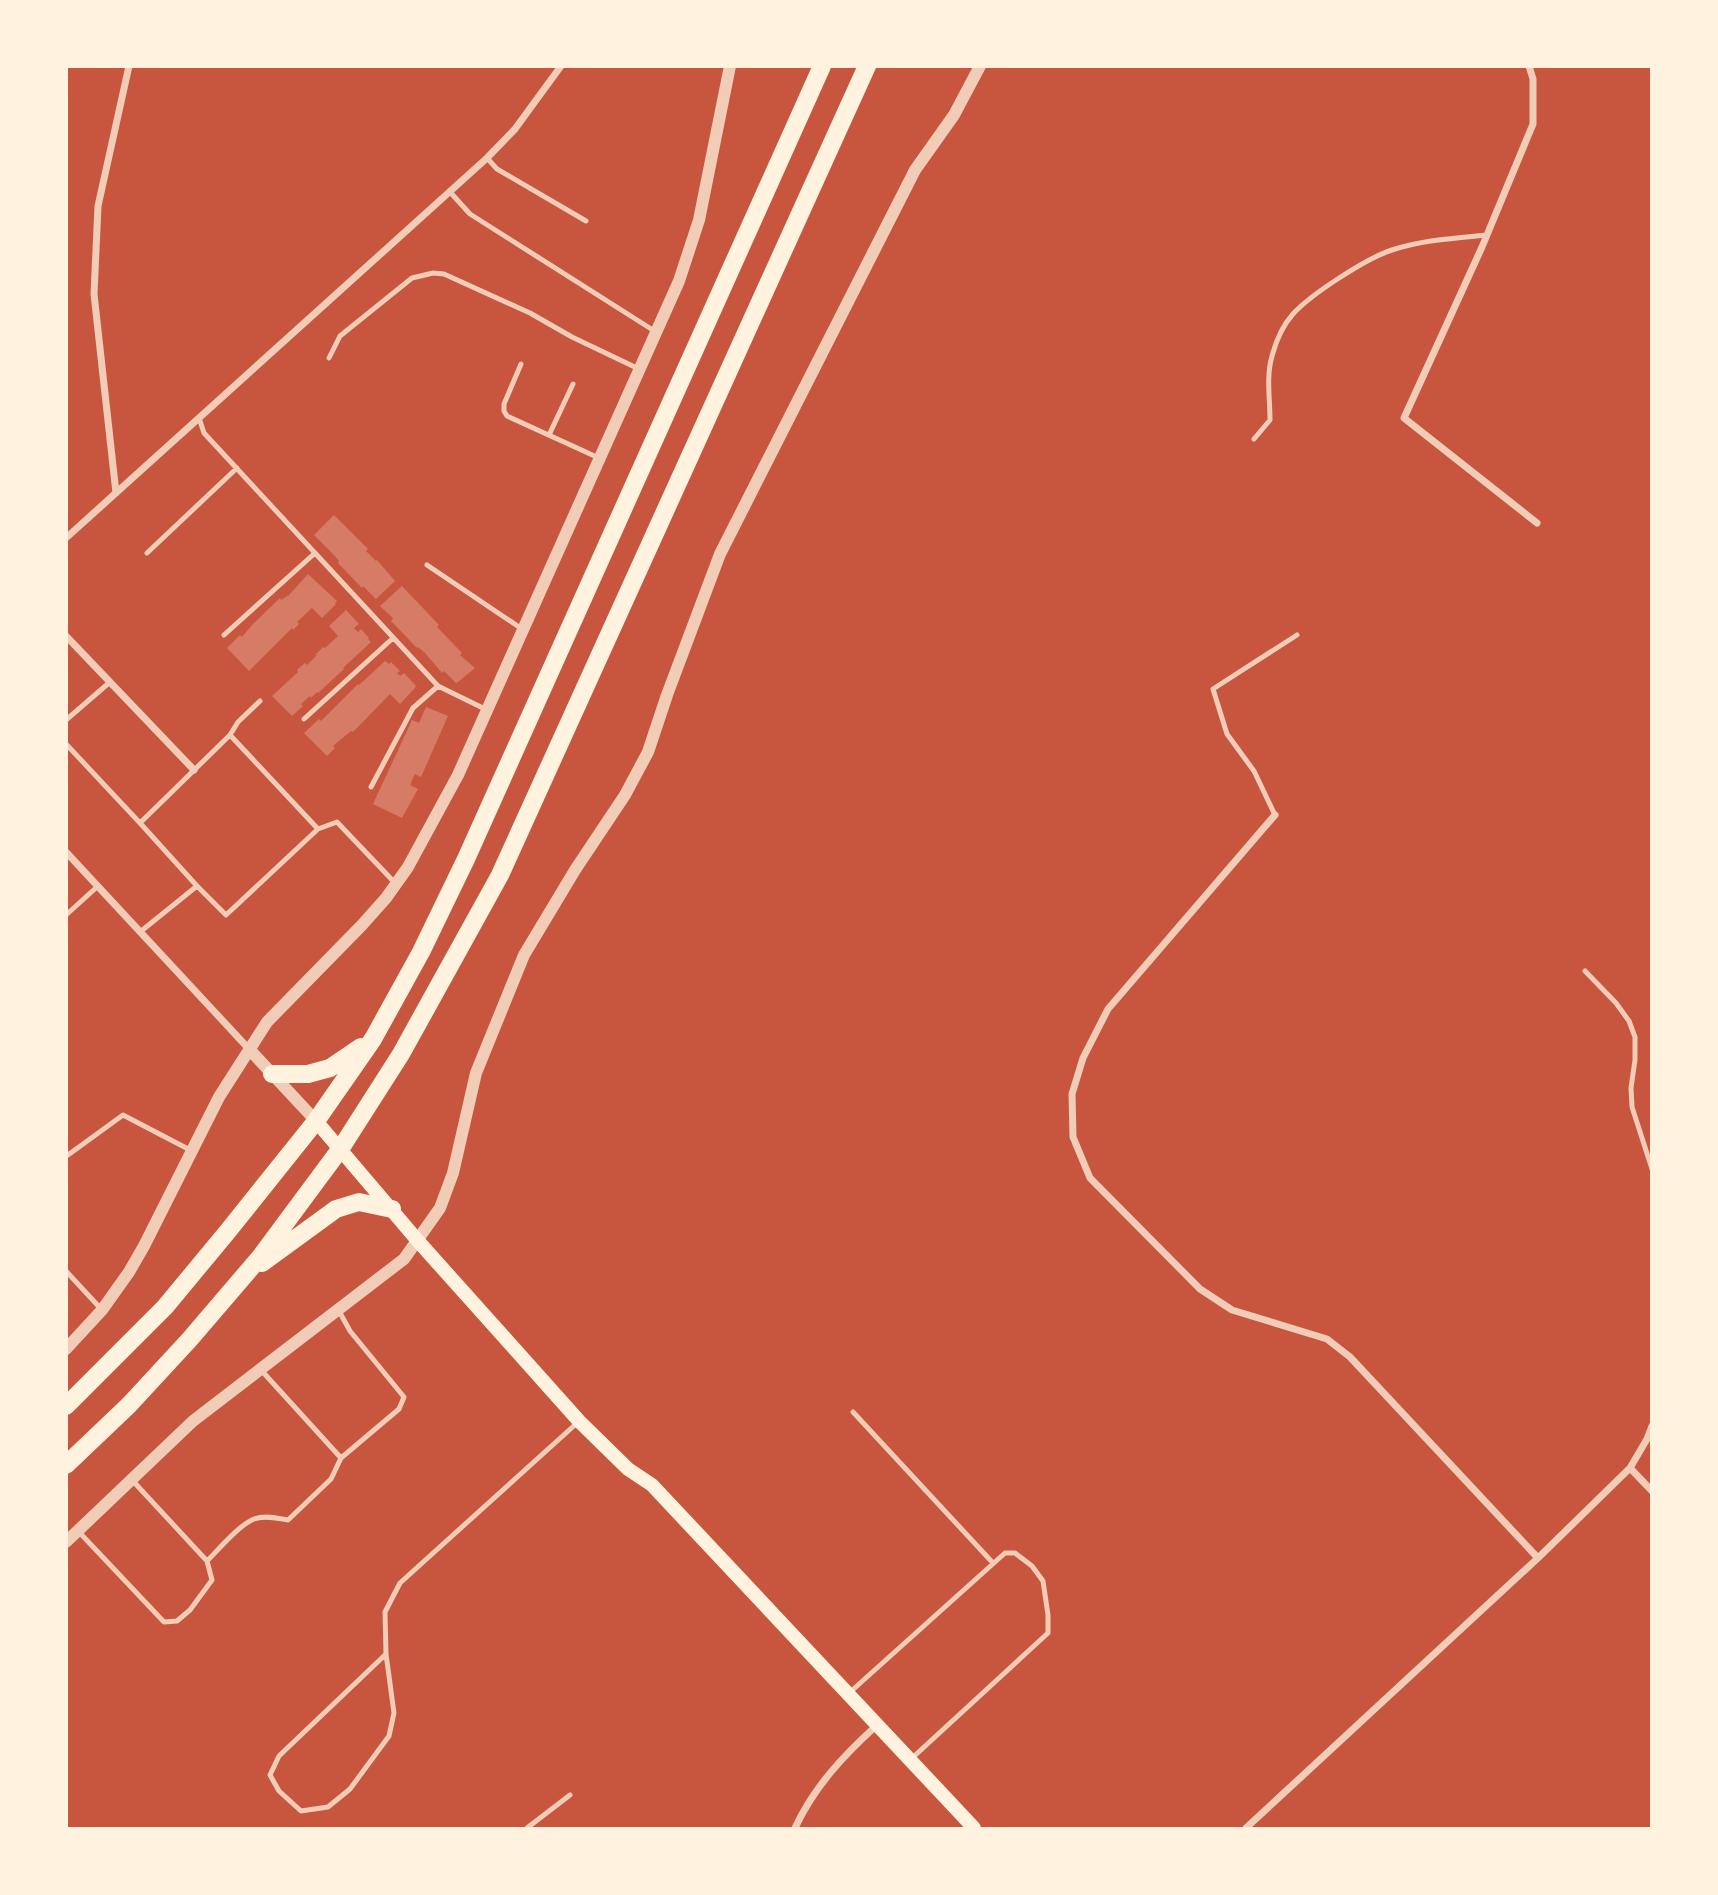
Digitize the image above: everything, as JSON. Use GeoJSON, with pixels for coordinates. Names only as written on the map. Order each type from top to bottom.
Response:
{"type":"FeatureCollection","features":[{"type":"Feature","properties":{"kind":"highway"},"geometry":{"type":"LineString","coordinates":[[810,92],[815,66]]}},
{"type":"Feature","properties":{"kind":"highway"},"geometry":{"type":"LineString","coordinates":[[66,1406],[165,1307],[316,1121],[373,1039],[421,952],[466,859],[822,66]]}},
{"type":"Feature","properties":{"kind":"highway"},"geometry":{"type":"LineString","coordinates":[[66,1465],[129,1405],[245,1275],[341,1149],[401,1054],[500,875],[867,66]]}},
{"type":"Feature","properties":{"kind":"highway"},"geometry":{"type":"LineString","coordinates":[[272,1074],[308,1074],[330,1069],[373,1039]]}},
{"type":"Feature","properties":{"kind":"highway"},"geometry":{"type":"LineString","coordinates":[[245,1275],[336,1209],[359,1202],[392,1209]]}},
{"type":"Feature","properties":{"kind":"main road"},"geometry":{"type":"LineString","coordinates":[[316,1121],[418,1241],[579,1421],[628,1469],[652,1485],[974,1829]]}},
{"type":"Feature","properties":{"kind":"street"},"geometry":{"type":"LineString","coordinates":[[116,493],[94,294],[98,206],[129,66]]}},
{"type":"Feature","properties":{"kind":"street"},"geometry":{"type":"LineString","coordinates":[[66,1349],[117,1291],[145,1246],[219,1097],[269,1019],[362,925],[408,867],[433,824],[458,775],[679,281],[699,220],[730,66]]}},
{"type":"Feature","properties":{"kind":"street"},"geometry":{"type":"LineString","coordinates":[[66,1542],[193,1421],[404,1259],[439,1208],[453,1173],[476,1073],[524,955],[575,870],[625,795],[648,752],[720,554],[915,170],[954,115],[980,66]]}},
{"type":"Feature","properties":{"kind":"street"},"geometry":{"type":"LineString","coordinates":[[1529,66],[1533,124],[1487,235],[1404,418],[1537,523]]}},
{"type":"Feature","properties":{"kind":"street"},"geometry":{"type":"LineString","coordinates":[[66,538],[487,158],[515,129],[561,68]]}},
{"type":"Feature","properties":{"kind":"street"},"geometry":{"type":"LineString","coordinates":[[66,636],[194,770]]}},
{"type":"Feature","properties":{"kind":"street"},"geometry":{"type":"LineString","coordinates":[[1275,815],[1108,1009],[1083,1058],[1072,1094],[1073,1138],[1090,1178],[1200,1289],[1232,1310],[1327,1339],[1350,1357],[1538,1558]]}},
{"type":"Feature","properties":{"kind":"street"},"geometry":{"type":"LineString","coordinates":[[66,852],[316,1121]]}},
{"type":"Feature","properties":{"kind":"street"},"geometry":{"type":"LineString","coordinates":[[1246,1829],[1538,1558],[1630,1468],[1647,1439],[1651,1426]]}},
{"type":"Feature","properties":{"kind":"street"},"geometry":{"type":"LineString","coordinates":[[1630,1468],[1651,1491]]}},
{"type":"Feature","properties":{"kind":"street"},"geometry":{"type":"LineString","coordinates":[[795,1829],[804,1808],[820,1783],[844,1755],[876,1726]]}},
{"type":"Feature","properties":{"kind":"lane"},"geometry":{"type":"LineString","coordinates":[[487,158],[497,169],[586,221]]}},
{"type":"Feature","properties":{"kind":"lane"},"geometry":{"type":"LineString","coordinates":[[450,191],[470,214],[656,332]]}},
{"type":"Feature","properties":{"kind":"lane"},"geometry":{"type":"LineString","coordinates":[[1254,439],[1270,420],[1268,371],[1282,330],[1293,314],[1334,282],[1385,252],[1455,238],[1487,235]]}},
{"type":"Feature","properties":{"kind":"lane"},"geometry":{"type":"LineString","coordinates":[[330,358],[340,336],[412,278],[433,273],[444,274],[530,313],[572,337],[639,369]]}},
{"type":"Feature","properties":{"kind":"lane"},"geometry":{"type":"LineString","coordinates":[[521,364],[504,404],[507,416],[599,458]]}},
{"type":"Feature","properties":{"kind":"lane"},"geometry":{"type":"LineString","coordinates":[[549,435],[573,384]]}},
{"type":"Feature","properties":{"kind":"lane"},"geometry":{"type":"LineString","coordinates":[[199,418],[204,433],[438,686],[486,710]]}},
{"type":"Feature","properties":{"kind":"lane"},"geometry":{"type":"LineString","coordinates":[[147,552],[237,468]]}},
{"type":"Feature","properties":{"kind":"lane"},"geometry":{"type":"LineString","coordinates":[[224,635],[315,553]]}},
{"type":"Feature","properties":{"kind":"lane"},"geometry":{"type":"LineString","coordinates":[[427,565],[522,629]]}},
{"type":"Feature","properties":{"kind":"lane"},"geometry":{"type":"LineString","coordinates":[[1275,815],[1254,771],[1227,734],[1213,689],[1297,635]]}},
{"type":"Feature","properties":{"kind":"lane"},"geometry":{"type":"LineString","coordinates":[[304,719],[393,638]]}},
{"type":"Feature","properties":{"kind":"lane"},"geometry":{"type":"LineString","coordinates":[[66,720],[110,682]]}},
{"type":"Feature","properties":{"kind":"lane"},"geometry":{"type":"LineString","coordinates":[[371,787],[413,708],[438,686]]}},
{"type":"Feature","properties":{"kind":"lane"},"geometry":{"type":"LineString","coordinates":[[140,822],[230,735],[238,722],[260,701]]}},
{"type":"Feature","properties":{"kind":"lane"},"geometry":{"type":"LineString","coordinates":[[230,735],[318,829]]}},
{"type":"Feature","properties":{"kind":"lane"},"geometry":{"type":"LineString","coordinates":[[66,744],[226,915],[318,829],[337,822],[396,884]]}},
{"type":"Feature","properties":{"kind":"lane"},"geometry":{"type":"LineString","coordinates":[[66,915],[98,886]]}},
{"type":"Feature","properties":{"kind":"lane"},"geometry":{"type":"LineString","coordinates":[[140,932],[197,886]]}},
{"type":"Feature","properties":{"kind":"lane"},"geometry":{"type":"LineString","coordinates":[[1585,971],[1616,1003],[1629,1021],[1635,1037],[1635,1060],[1630,1088],[1632,1107],[1651,1169]]}},
{"type":"Feature","properties":{"kind":"lane"},"geometry":{"type":"LineString","coordinates":[[67,1155],[123,1115],[192,1151]]}},
{"type":"Feature","properties":{"kind":"lane"},"geometry":{"type":"LineString","coordinates":[[66,1271],[102,1310]]}},
{"type":"Feature","properties":{"kind":"lane"},"geometry":{"type":"LineString","coordinates":[[207,1560],[231,1536],[255,1519],[268,1517],[288,1520],[331,1479],[341,1458],[399,1409],[404,1397],[350,1331],[339,1311]]}},
{"type":"Feature","properties":{"kind":"lane"},"geometry":{"type":"LineString","coordinates":[[261,1370],[341,1458]]}},
{"type":"Feature","properties":{"kind":"lane"},"geometry":{"type":"LineString","coordinates":[[853,1412],[993,1563]]}},
{"type":"Feature","properties":{"kind":"lane"},"geometry":{"type":"LineString","coordinates":[[386,1654],[279,1756],[270,1775],[279,1791],[301,1811],[328,1807],[350,1789],[389,1737],[394,1713],[386,1654],[384,1612],[400,1583],[579,1421]]}},
{"type":"Feature","properties":{"kind":"lane"},"geometry":{"type":"LineString","coordinates":[[78,1531],[164,1622],[177,1621],[190,1610],[212,1580],[207,1560],[132,1480]]}},
{"type":"Feature","properties":{"kind":"lane"},"geometry":{"type":"LineString","coordinates":[[848,1694],[1005,1553],[1015,1553],[1032,1566],[1043,1581],[1048,1633],[910,1760]]}},
{"type":"Feature","properties":{"kind":"lane"},"geometry":{"type":"LineString","coordinates":[[527,1829],[570,1795]]}},
{"type":"Feature","properties":{"kind":"building"},"geometry":{"type":"Polygon","coordinates":[[[334,515],[395,581],[376,599],[363,586],[362,588],[314,535],[334,515]]]}},
{"type":"Feature","properties":{"kind":"building"},"geometry":{"type":"Polygon","coordinates":[[[308,574],[337,601],[336,604],[322,618],[312,608],[297,622],[299,624],[293,630],[292,628],[249,671],[227,648],[240,635],[242,637],[280,598],[281,600],[289,595],[308,574]]]}},
{"type":"Feature","properties":{"kind":"building"},"geometry":{"type":"Polygon","coordinates":[[[402,586],[439,625],[437,627],[462,653],[460,655],[475,668],[458,682],[444,671],[442,673],[391,621],[393,618],[380,606],[402,586]]]}},
{"type":"Feature","properties":{"kind":"building"},"geometry":{"type":"Polygon","coordinates":[[[346,610],[359,624],[354,628],[358,632],[361,629],[371,642],[318,693],[301,704],[303,706],[292,716],[272,696],[298,672],[297,670],[305,663],[307,665],[323,647],[338,636],[329,626],[346,610]]]}},
{"type":"Feature","properties":{"kind":"building"},"geometry":{"type":"Polygon","coordinates":[[[385,661],[389,664],[391,662],[400,671],[397,673],[400,676],[404,673],[416,686],[400,704],[390,694],[353,732],[333,746],[335,748],[327,756],[304,733],[319,719],[321,721],[385,661]]]}},
{"type":"Feature","properties":{"kind":"building"},"geometry":{"type":"Polygon","coordinates":[[[426,707],[448,716],[421,777],[415,774],[410,785],[418,789],[402,818],[373,804],[412,720],[419,723],[426,707]]]}}]}
